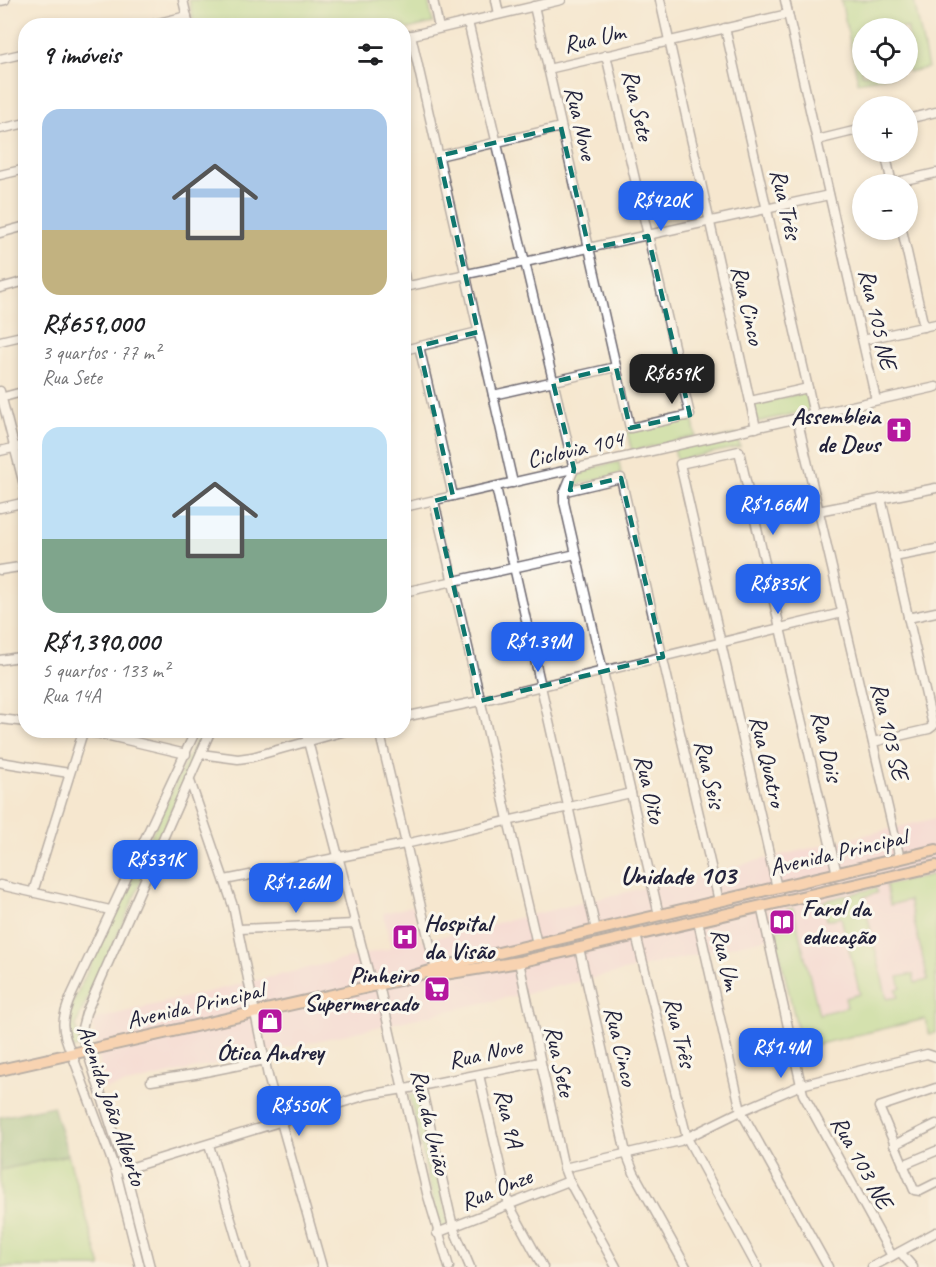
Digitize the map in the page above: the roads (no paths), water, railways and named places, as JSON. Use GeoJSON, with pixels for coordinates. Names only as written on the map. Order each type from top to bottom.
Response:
{"type":"FeatureCollection","features":[{"type":"Feature","properties":{"kind":"main road","name":"Avenida Principal"},"geometry":{"type":"LineString","coordinates":[[0,1070],[376,986],[537,944],[936,850]]}},
{"type":"Feature","properties":{"kind":"main road","name":"Avenida Principal"},"geometry":{"type":"LineString","coordinates":[[399,980],[519,962],[936,866]]}},
{"type":"Feature","properties":{"kind":"main road"},"geometry":{"type":"LineString","coordinates":[[810,895],[821,888],[837,884],[839,880],[837,874]]}},
{"type":"Feature","properties":{"kind":"main road"},"geometry":{"type":"LineString","coordinates":[[698,921],[696,913],[699,909],[733,898]]}},
{"type":"Feature","properties":{"kind":"street"},"geometry":{"type":"LineString","coordinates":[[0,1],[5,0]]}},
{"type":"Feature","properties":{"kind":"street"},"geometry":{"type":"LineString","coordinates":[[183,0],[187,18]]}},
{"type":"Feature","properties":{"kind":"street"},"geometry":{"type":"LineString","coordinates":[[433,0],[439,28]]}},
{"type":"Feature","properties":{"kind":"street"},"geometry":{"type":"LineString","coordinates":[[496,0],[499,14]]}},
{"type":"Feature","properties":{"kind":"street"},"geometry":{"type":"LineString","coordinates":[[411,35],[561,0]]}},
{"type":"Feature","properties":{"kind":"street","name":"Rua Cinco"},"geometry":{"type":"LineString","coordinates":[[660,0],[756,428]]}},
{"type":"Feature","properties":{"kind":"street","name":"Rua 105 NE"},"geometry":{"type":"LineString","coordinates":[[785,0],[876,400]]}},
{"type":"Feature","properties":{"kind":"street","name":"Rua Nove"},"geometry":{"type":"LineString","coordinates":[[534,6],[630,428],[660,422]]}},
{"type":"Feature","properties":{"kind":"street","name":"Rua Um"},"geometry":{"type":"LineString","coordinates":[[548,69],[788,14]]}},
{"type":"Feature","properties":{"kind":"street"},"geometry":{"type":"LineString","coordinates":[[468,21],[574,469]]}},
{"type":"Feature","properties":{"kind":"street","name":"Rua Três"},"geometry":{"type":"LineString","coordinates":[[725,28],[814,414]]}},
{"type":"Feature","properties":{"kind":"street"},"geometry":{"type":"LineString","coordinates":[[411,51],[439,156],[513,483]]}},
{"type":"Feature","properties":{"kind":"street"},"geometry":{"type":"LineString","coordinates":[[0,59],[18,55]]}},
{"type":"Feature","properties":{"kind":"street","name":"Rua Sete"},"geometry":{"type":"LineString","coordinates":[[606,55],[690,415],[660,422]]}},
{"type":"Feature","properties":{"kind":"street"},"geometry":{"type":"LineString","coordinates":[[918,116],[936,112]]}},
{"type":"Feature","properties":{"kind":"street"},"geometry":{"type":"LineString","coordinates":[[0,129],[18,125]]}},
{"type":"Feature","properties":{"kind":"street"},"geometry":{"type":"LineString","coordinates":[[439,156],[561,127]]}},
{"type":"Feature","properties":{"kind":"street"},"geometry":{"type":"LineString","coordinates":[[817,140],[852,131]]}},
{"type":"Feature","properties":{"kind":"street"},"geometry":{"type":"LineString","coordinates":[[0,175],[18,171]]}},
{"type":"Feature","properties":{"kind":"street"},"geometry":{"type":"LineString","coordinates":[[918,178],[936,173]]}},
{"type":"Feature","properties":{"kind":"street"},"geometry":{"type":"LineString","coordinates":[[411,286],[830,195]]}},
{"type":"Feature","properties":{"kind":"street"},"geometry":{"type":"LineString","coordinates":[[0,233],[18,228]]}},
{"type":"Feature","properties":{"kind":"street"},"geometry":{"type":"LineString","coordinates":[[904,240],[924,327]]}},
{"type":"Feature","properties":{"kind":"street"},"geometry":{"type":"LineString","coordinates":[[0,288],[18,283]]}},
{"type":"Feature","properties":{"kind":"street"},"geometry":{"type":"LineString","coordinates":[[862,340],[936,324]]}},
{"type":"Feature","properties":{"kind":"street"},"geometry":{"type":"LineString","coordinates":[[411,348],[478,332]]}},
{"type":"Feature","properties":{"kind":"street"},"geometry":{"type":"LineString","coordinates":[[0,341],[18,337]]}},
{"type":"Feature","properties":{"kind":"street"},"geometry":{"type":"LineString","coordinates":[[419,346],[453,496]]}},
{"type":"Feature","properties":{"kind":"street"},"geometry":{"type":"LineString","coordinates":[[493,395],[616,367]]}},
{"type":"Feature","properties":{"kind":"street","name":"Ciclovia 104"},"geometry":{"type":"LineString","coordinates":[[411,506],[936,387]]}},
{"type":"Feature","properties":{"kind":"street"},"geometry":{"type":"LineString","coordinates":[[750,401],[808,388]]}},
{"type":"Feature","properties":{"kind":"street"},"geometry":{"type":"LineString","coordinates":[[18,392],[1,395],[18,463]]}},
{"type":"Feature","properties":{"kind":"street","name":"Rua 103 SE"},"geometry":{"type":"LineString","coordinates":[[797,418],[900,859]]}},
{"type":"Feature","properties":{"kind":"street"},"geometry":{"type":"LineString","coordinates":[[0,452],[18,447]]}},
{"type":"Feature","properties":{"kind":"street","name":"Rua Dois"},"geometry":{"type":"LineString","coordinates":[[709,458],[739,451],[837,874]]}},
{"type":"Feature","properties":{"kind":"street","name":"Rua Quatro"},"geometry":{"type":"LineString","coordinates":[[709,458],[680,464],[777,888]]}},
{"type":"Feature","properties":{"kind":"street","name":"Rua Oito"},"geometry":{"type":"LineString","coordinates":[[574,469],[564,502],[658,915]]}},
{"type":"Feature","properties":{"kind":"street","name":"Rua Seis"},"geometry":{"type":"LineString","coordinates":[[566,491],[621,478],[719,901]]}},
{"type":"Feature","properties":{"kind":"street"},"geometry":{"type":"LineString","coordinates":[[496,487],[596,930]]}},
{"type":"Feature","properties":{"kind":"street"},"geometry":{"type":"LineString","coordinates":[[818,510],[936,488]]}},
{"type":"Feature","properties":{"kind":"street"},"geometry":{"type":"LineString","coordinates":[[873,742],[929,729],[933,726],[881,498]]}},
{"type":"Feature","properties":{"kind":"street"},"geometry":{"type":"LineString","coordinates":[[434,501],[537,944]]}},
{"type":"Feature","properties":{"kind":"street"},"geometry":{"type":"LineString","coordinates":[[0,508],[18,504]]}},
{"type":"Feature","properties":{"kind":"street"},"geometry":{"type":"LineString","coordinates":[[894,557],[936,549]]}},
{"type":"Feature","properties":{"kind":"street"},"geometry":{"type":"LineString","coordinates":[[411,590],[576,554]]}},
{"type":"Feature","properties":{"kind":"street"},"geometry":{"type":"LineString","coordinates":[[0,570],[18,567]]}},
{"type":"Feature","properties":{"kind":"street"},"geometry":{"type":"LineString","coordinates":[[908,618],[936,612]]}},
{"type":"Feature","properties":{"kind":"street"},"geometry":{"type":"LineString","coordinates":[[411,716],[843,613]]}},
{"type":"Feature","properties":{"kind":"street"},"geometry":{"type":"LineString","coordinates":[[0,660],[18,657]]}},
{"type":"Feature","properties":{"kind":"street"},"geometry":{"type":"LineString","coordinates":[[0,719],[18,721]]}},
{"type":"Feature","properties":{"kind":"street"},"geometry":{"type":"LineString","coordinates":[[33,892],[78,738]]}},
{"type":"Feature","properties":{"kind":"street"},"geometry":{"type":"LineString","coordinates":[[124,738],[186,754]]}},
{"type":"Feature","properties":{"kind":"street","name":"Avenida João Alberto"},"geometry":{"type":"LineString","coordinates":[[140,1267],[121,1170],[63,1036],[62,1027],[65,1010],[110,910],[193,738]]}},
{"type":"Feature","properties":{"kind":"street","name":"Avenida João Alberto"},"geometry":{"type":"LineString","coordinates":[[150,1267],[81,1032],[86,1013],[208,738]]}},
{"type":"Feature","properties":{"kind":"street","name":"Rua da União"},"geometry":{"type":"LineString","coordinates":[[307,738],[355,924],[376,986],[403,1088],[437,1233],[449,1267]]}},
{"type":"Feature","properties":{"kind":"street"},"geometry":{"type":"LineString","coordinates":[[201,754],[238,759],[322,738]]}},
{"type":"Feature","properties":{"kind":"street"},"geometry":{"type":"LineString","coordinates":[[381,738],[436,970]]}},
{"type":"Feature","properties":{"kind":"street"},"geometry":{"type":"LineString","coordinates":[[0,762],[69,773]]}},
{"type":"Feature","properties":{"kind":"street"},"geometry":{"type":"LineString","coordinates":[[189,778],[225,880],[239,929],[265,1060],[322,1267]]}},
{"type":"Feature","properties":{"kind":"street"},"geometry":{"type":"LineString","coordinates":[[225,880],[405,844],[631,793]]}},
{"type":"Feature","properties":{"kind":"street"},"geometry":{"type":"LineString","coordinates":[[0,885],[110,910]]}},
{"type":"Feature","properties":{"kind":"street","name":"Rua 103 NE"},"geometry":{"type":"LineString","coordinates":[[761,906],[801,1085],[810,1109],[896,1254]]}},
{"type":"Feature","properties":{"kind":"street","name":"Rua Um"},"geometry":{"type":"LineString","coordinates":[[698,921],[741,1111],[828,1267]]}},
{"type":"Feature","properties":{"kind":"street"},"geometry":{"type":"LineString","coordinates":[[239,929],[355,924]]}},
{"type":"Feature","properties":{"kind":"street","name":"Rua Três"},"geometry":{"type":"LineString","coordinates":[[636,935],[687,1138],[757,1267]]}},
{"type":"Feature","properties":{"kind":"street","name":"Rua Cinco"},"geometry":{"type":"LineString","coordinates":[[579,948],[626,1153],[634,1173],[686,1267]]}},
{"type":"Feature","properties":{"kind":"street","name":"Rua Sete"},"geometry":{"type":"LineString","coordinates":[[519,962],[564,1168],[616,1267]]}},
{"type":"Feature","properties":{"kind":"street"},"geometry":{"type":"LineString","coordinates":[[564,1168],[687,1138],[801,1085],[927,1054],[936,1057]]}},
{"type":"Feature","properties":{"kind":"street"},"geometry":{"type":"LineString","coordinates":[[151,1080],[265,1060]]}},
{"type":"Feature","properties":{"kind":"street","name":"Rua Nove"},"geometry":{"type":"LineString","coordinates":[[121,1170],[367,1095],[540,1062]]}},
{"type":"Feature","properties":{"kind":"street","name":"Rua 9A"},"geometry":{"type":"LineString","coordinates":[[479,1075],[509,1205],[543,1267]]}},
{"type":"Feature","properties":{"kind":"street"},"geometry":{"type":"LineString","coordinates":[[421,1086],[453,1227],[466,1266]]}},
{"type":"Feature","properties":{"kind":"street"},"geometry":{"type":"LineString","coordinates":[[936,1088],[879,1107],[914,1190],[920,1191],[936,1183]]}},
{"type":"Feature","properties":{"kind":"street"},"geometry":{"type":"LineString","coordinates":[[894,1145],[936,1124]]}},
{"type":"Feature","properties":{"kind":"street"},"geometry":{"type":"LineString","coordinates":[[209,1145],[245,1267]]}},
{"type":"Feature","properties":{"kind":"street"},"geometry":{"type":"LineString","coordinates":[[903,1165],[936,1151]]}},
{"type":"Feature","properties":{"kind":"street","name":"Rua Onze"},"geometry":{"type":"LineString","coordinates":[[437,1233],[569,1181]]}},
{"type":"Feature","properties":{"kind":"street"},"geometry":{"type":"LineString","coordinates":[[872,1267],[936,1232]]}},
{"type":"Feature","properties":{"kind":"street"},"geometry":{"type":"LineString","coordinates":[[896,1254],[913,1267]]}},
{"type":"Feature","properties":{"kind":"place","name":"Assembleia de Deus"},"geometry":{"type":"Point","coordinates":[899,430]}},
{"type":"Feature","properties":{"kind":"place","name":"Farol da educação"},"geometry":{"type":"Point","coordinates":[782,922]}},
{"type":"Feature","properties":{"kind":"place","name":"Hospital da Visão"},"geometry":{"type":"Point","coordinates":[405,937]}},
{"type":"Feature","properties":{"kind":"place","name":"Pinheiro Supermercado"},"geometry":{"type":"Point","coordinates":[437,989]}},
{"type":"Feature","properties":{"kind":"place","name":"Ótica Andrey"},"geometry":{"type":"Point","coordinates":[270,1021]}},
{"type":"Feature","properties":{"kind":"district","name":"Unidade 103"},"geometry":{"type":"Point","coordinates":[678,875]}}]}
